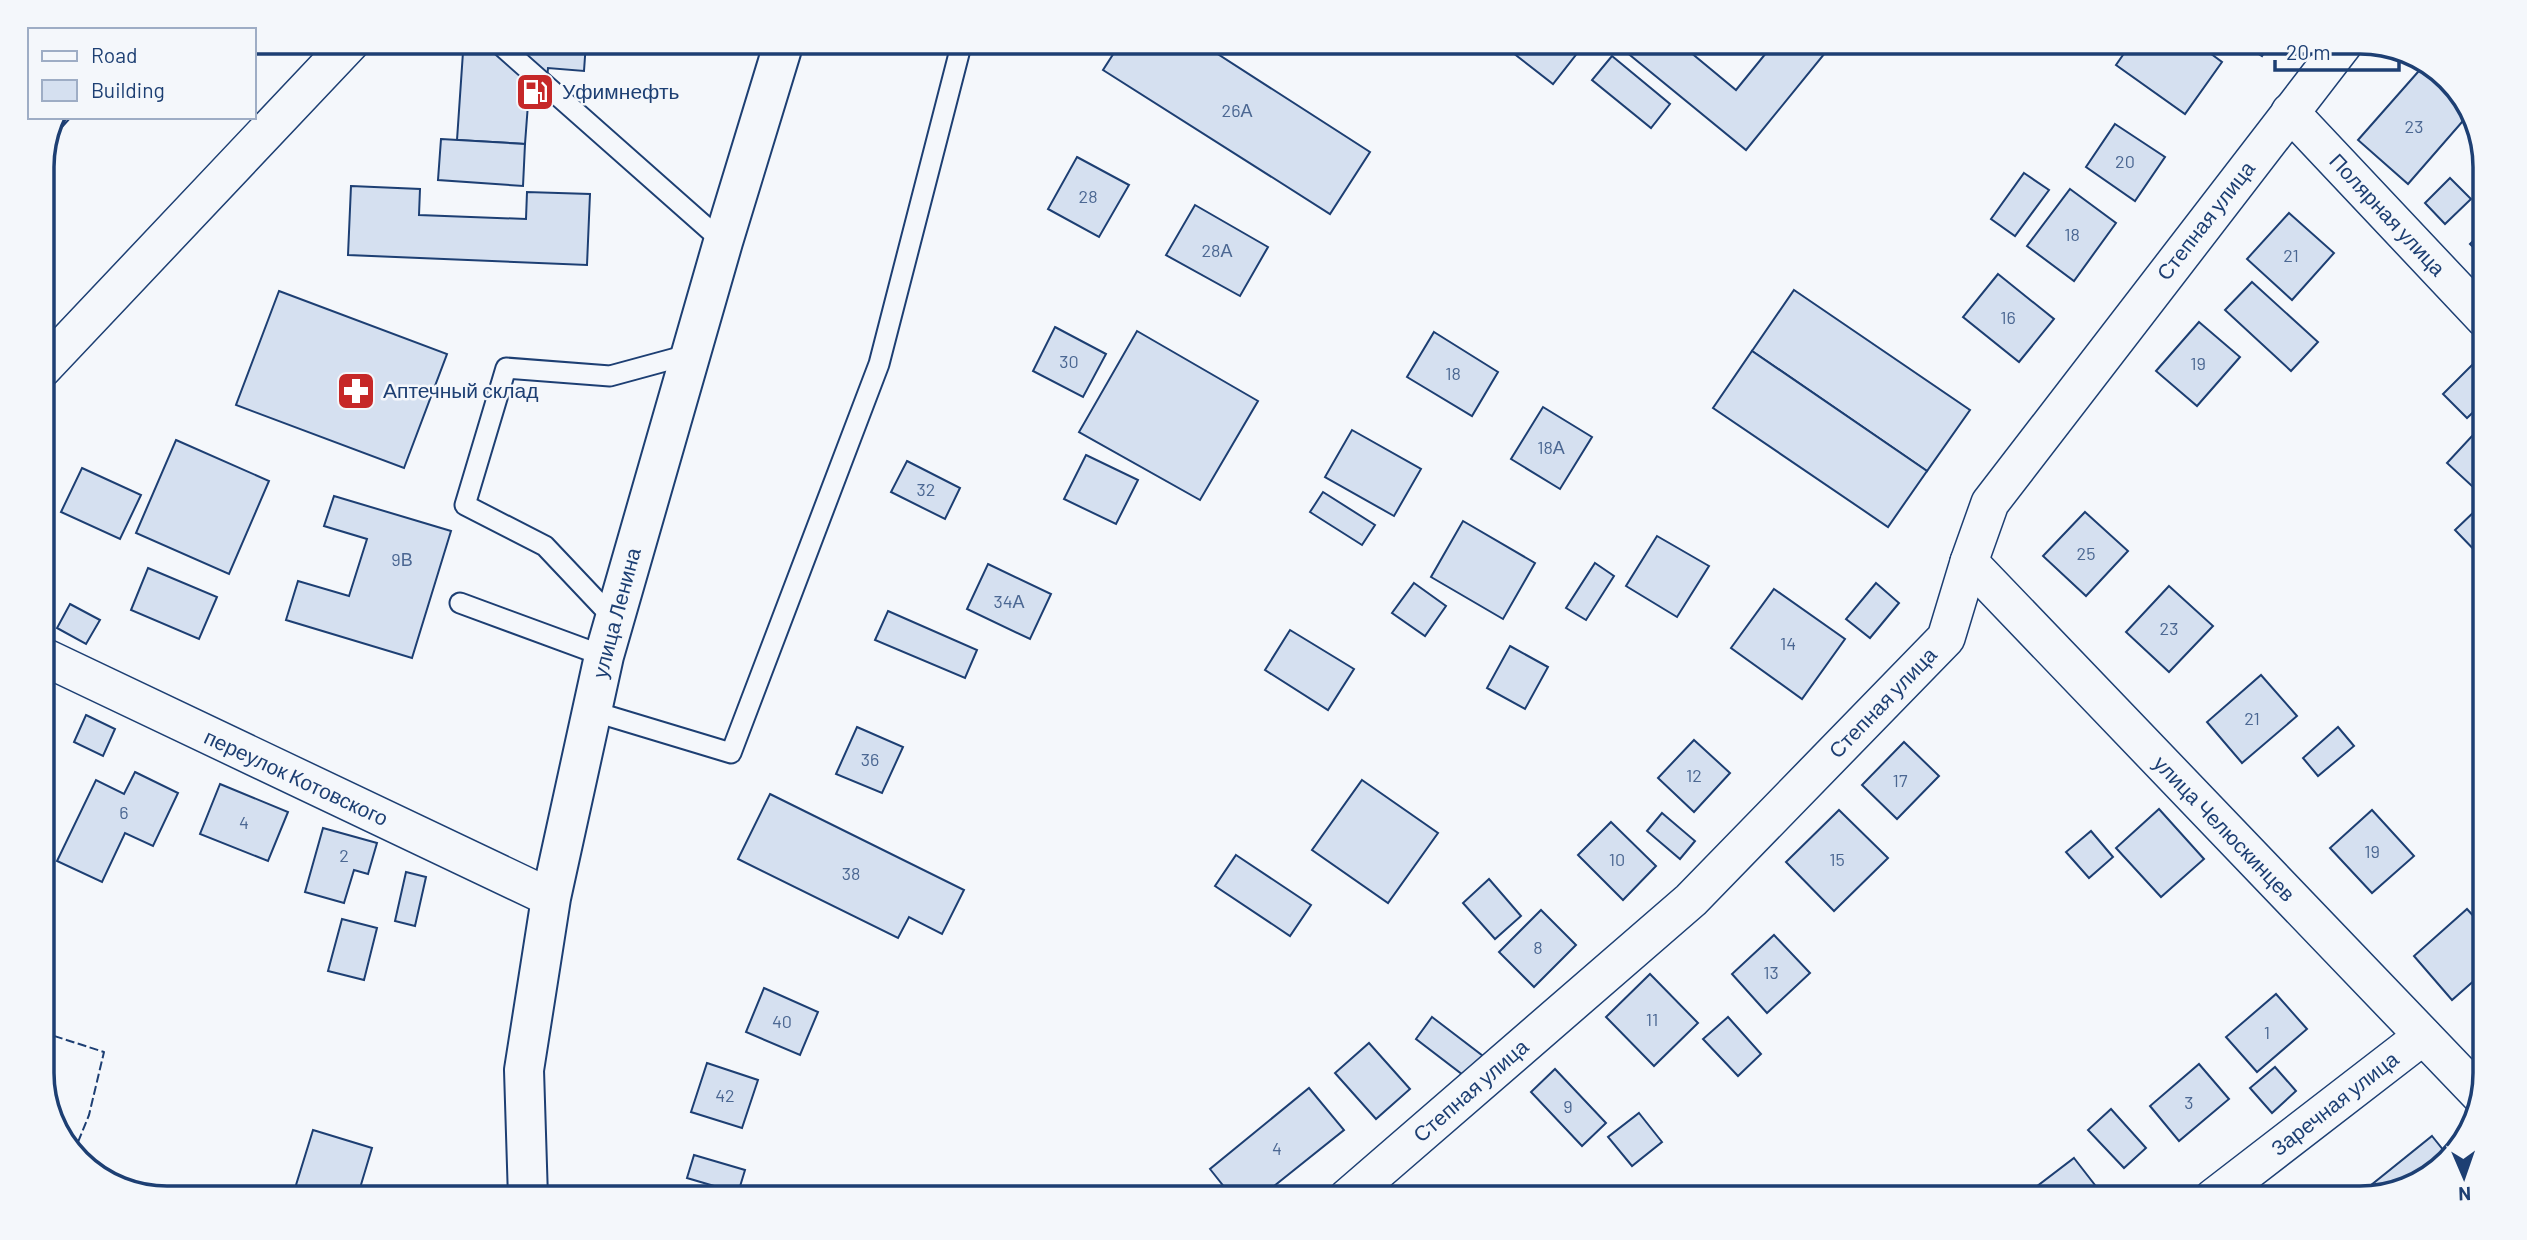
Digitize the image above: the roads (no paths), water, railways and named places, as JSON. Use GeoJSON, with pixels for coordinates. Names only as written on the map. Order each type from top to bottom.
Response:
{"type":"FeatureCollection","features":[{"type":"Feature","properties":{"kind":"highway","name":"улица Ленина"},"geometry":{"type":"LineString","coordinates":[[528,1186],[524,1070],[551,898],[604,656],[723,242],[780,54]]}},
{"type":"Feature","properties":{"kind":"street"},"geometry":{"type":"LineString","coordinates":[[54,356],[340,54]]}},
{"type":"Feature","properties":{"kind":"street","name":"Степная улица"},"geometry":{"type":"LineString","coordinates":[[1361,1186],[1681,909],[1946,638],[1990,503],[2336,54]]}},
{"type":"Feature","properties":{"kind":"street","name":"Полярная улица"},"geometry":{"type":"LineString","coordinates":[[2290,112],[2473,305]]}},
{"type":"Feature","properties":{"kind":"street","name":"улица Челюскинцев"},"geometry":{"type":"LineString","coordinates":[[1969,562],[2472,1086]]}},
{"type":"Feature","properties":{"kind":"street","name":"переулок Котовского"},"geometry":{"type":"LineString","coordinates":[[54,662],[551,898]]}},
{"type":"Feature","properties":{"kind":"street","name":"Заречная улица"},"geometry":{"type":"LineString","coordinates":[[2229,1186],[2423,1036]]}},
{"type":"Feature","properties":{"kind":"lane"},"geometry":{"type":"LineString","coordinates":[[511,54],[723,242]]}},
{"type":"Feature","properties":{"kind":"lane"},"geometry":{"type":"LineString","coordinates":[[592,710],[732,752],[879,363],[959,54]]}},
{"type":"Feature","properties":{"kind":"lane"},"geometry":{"type":"LineString","coordinates":[[614,620],[545,546],[465,505],[506,368],[610,376],[691,354]]}},
{"type":"Feature","properties":{"kind":"lane"},"geometry":{"type":"LineString","coordinates":[[460,604],[604,656]]}},
{"type":"Feature","properties":{"kind":"place","name":"Уфимнефть"},"geometry":{"type":"Point","coordinates":[535,92]}},
{"type":"Feature","properties":{"kind":"place","name":"Аптечный склад"},"geometry":{"type":"Point","coordinates":[356,391]}}]}
